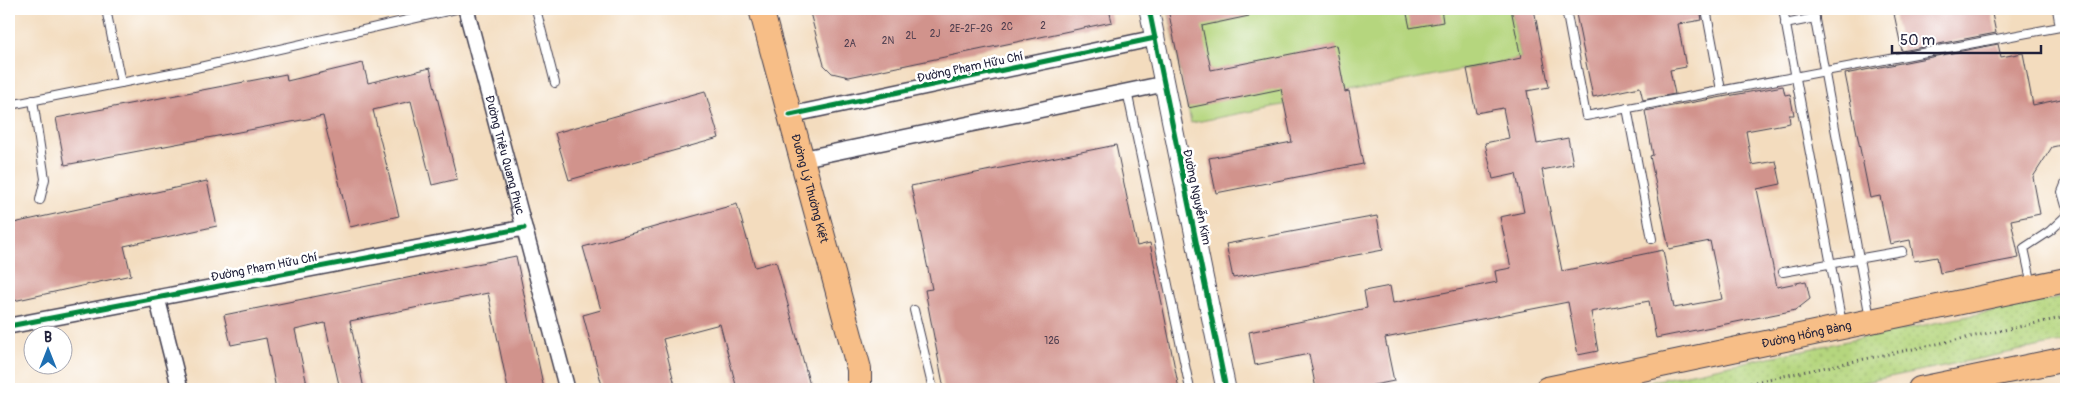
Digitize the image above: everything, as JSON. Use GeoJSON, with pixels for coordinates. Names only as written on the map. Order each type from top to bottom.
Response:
{"type":"FeatureCollection","features":[{"type":"Feature","properties":{"kind":"main road","name":"Đường Lý Thường Kiệt"},"geometry":{"type":"LineString","coordinates":[[761,9],[859,379],[873,389]]}},
{"type":"Feature","properties":{"kind":"main road","name":"Đường Hồng Bàng"},"geometry":{"type":"LineString","coordinates":[[1547,389],[2066,280]]}},
{"type":"Feature","properties":{"kind":"main road"},"geometry":{"type":"LineString","coordinates":[[1920,389],[2066,359]]}},
{"type":"Feature","properties":{"kind":"street","name":"Đường Triệu Quang Phục"},"geometry":{"type":"LineString","coordinates":[[466,9],[567,389]]}},
{"type":"Feature","properties":{"kind":"street","name":"Đường Nguyễn Kim"},"geometry":{"type":"LineString","coordinates":[[1149,9],[1226,389]]}},
{"type":"Feature","properties":{"kind":"street","name":"Đường Phạm Hữu Chí"},"geometry":{"type":"LineString","coordinates":[[790,115],[1155,38]]}},
{"type":"Feature","properties":{"kind":"street"},"geometry":{"type":"LineString","coordinates":[[802,159],[1164,84]]}},
{"type":"Feature","properties":{"kind":"street","name":"Đường Phạm Hữu Chí"},"geometry":{"type":"LineString","coordinates":[[9,326],[524,228]]}},
{"type":"Feature","properties":{"kind":"street"},"geometry":{"type":"LineString","coordinates":[[156,298],[180,389]]}},
{"type":"Feature","properties":{"kind":"lane"},"geometry":{"type":"LineString","coordinates":[[106,9],[121,83]]}},
{"type":"Feature","properties":{"kind":"lane"},"geometry":{"type":"LineString","coordinates":[[9,103],[192,69],[456,9]]}},
{"type":"Feature","properties":{"kind":"lane"},"geometry":{"type":"LineString","coordinates":[[536,9],[555,82]]}},
{"type":"Feature","properties":{"kind":"lane"},"geometry":{"type":"LineString","coordinates":[[1566,9],[1586,116],[2060,27],[2057,9]]}},
{"type":"Feature","properties":{"kind":"lane"},"geometry":{"type":"LineString","coordinates":[[1706,9],[1721,90]]}},
{"type":"Feature","properties":{"kind":"lane"},"geometry":{"type":"LineString","coordinates":[[1783,9],[1843,328]]}},
{"type":"Feature","properties":{"kind":"lane"},"geometry":{"type":"LineString","coordinates":[[1813,9],[1871,322]]}},
{"type":"Feature","properties":{"kind":"lane"},"geometry":{"type":"LineString","coordinates":[[1786,24],[1814,18]]}},
{"type":"Feature","properties":{"kind":"lane"},"geometry":{"type":"LineString","coordinates":[[1127,92],[1190,389]]}},
{"type":"Feature","properties":{"kind":"lane"},"geometry":{"type":"LineString","coordinates":[[33,100],[44,179],[40,200]]}},
{"type":"Feature","properties":{"kind":"lane"},"geometry":{"type":"LineString","coordinates":[[1627,108],[1652,239]]}},
{"type":"Feature","properties":{"kind":"lane"},"geometry":{"type":"LineString","coordinates":[[2066,182],[2062,192],[2066,206]]}},
{"type":"Feature","properties":{"kind":"lane"},"geometry":{"type":"LineString","coordinates":[[2033,288],[2024,248],[2050,232],[2066,216]]}},
{"type":"Feature","properties":{"kind":"lane"},"geometry":{"type":"LineString","coordinates":[[1784,272],[1902,251]]}},
{"type":"Feature","properties":{"kind":"lane"},"geometry":{"type":"LineString","coordinates":[[914,310],[933,389]]}},
{"type":"Feature","properties":{"kind":"path"},"geometry":{"type":"LineString","coordinates":[[1722,389],[2066,317]]}},
{"type":"Feature","properties":{"kind":"green space"},"geometry":{"type":"Polygon","coordinates":[[[1168,9],[1511,9],[1521,58],[1191,123],[1168,9]]]}},
{"type":"Feature","properties":{"kind":"green space"},"geometry":{"type":"Polygon","coordinates":[[[2066,296],[2066,341],[1830,389],[1614,389],[2066,296]]]}},
{"type":"Feature","properties":{"kind":"building"},"geometry":{"type":"Polygon","coordinates":[[[809,9],[1109,9],[1112,22],[849,77],[832,73],[824,65],[809,9]]]}},
{"type":"Feature","properties":{"kind":"building"},"geometry":{"type":"Polygon","coordinates":[[[1168,9],[1248,9],[1249,16],[1202,26],[1211,70],[1336,45],[1345,92],[1349,91],[1363,164],[1216,193],[1209,158],[1292,142],[1281,89],[1188,108],[1168,9]]]}},
{"type":"Feature","properties":{"kind":"building"},"geometry":{"type":"Polygon","coordinates":[[[1406,9],[1441,9],[1443,22],[1410,28],[1406,9]]]}},
{"type":"Feature","properties":{"kind":"building"},"geometry":{"type":"Polygon","coordinates":[[[1511,9],[1534,9],[1549,87],[1527,91],[1537,144],[1568,138],[1573,164],[1542,170],[1562,271],[1663,250],[1674,308],[1722,299],[1710,241],[1669,249],[1650,156],[1653,155],[1645,111],[1783,86],[1785,95],[1790,94],[1794,115],[1789,115],[1790,123],[1746,131],[1752,165],[1776,161],[1781,184],[1757,189],[1777,287],[1806,281],[1810,299],[1796,310],[1656,338],[1649,301],[1591,312],[1598,351],[1578,355],[1568,302],[1385,338],[1394,381],[1354,389],[1316,389],[1309,354],[1255,365],[1249,332],[1367,308],[1364,291],[1390,286],[1393,303],[1497,282],[1495,271],[1511,268],[1500,217],[1524,212],[1516,174],[1493,179],[1485,143],[1509,138],[1503,108],[1476,113],[1467,69],[1521,58],[1511,9]]]}},
{"type":"Feature","properties":{"kind":"building"},"geometry":{"type":"Polygon","coordinates":[[[1575,9],[1700,9],[1702,20],[1678,24],[1686,67],[1670,70],[1675,94],[1643,100],[1640,87],[1593,97],[1575,9]]]}},
{"type":"Feature","properties":{"kind":"building"},"geometry":{"type":"Polygon","coordinates":[[[1893,9],[1991,9],[1996,33],[1902,51],[1893,9]]]}},
{"type":"Feature","properties":{"kind":"building"},"geometry":{"type":"Polygon","coordinates":[[[1998,44],[2001,57],[2023,53],[2033,105],[2066,98],[2066,144],[2052,147],[2033,177],[2040,214],[2011,220],[2019,258],[1940,273],[1937,257],[1914,261],[1910,240],[1890,244],[1880,196],[1870,198],[1845,74],[1998,44]]]}},
{"type":"Feature","properties":{"kind":"building"},"geometry":{"type":"Polygon","coordinates":[[[363,63],[368,83],[430,68],[457,179],[432,185],[411,101],[373,110],[399,216],[350,227],[323,116],[65,165],[56,118],[286,74],[287,81],[363,63]]]}},
{"type":"Feature","properties":{"kind":"building"},"geometry":{"type":"Polygon","coordinates":[[[705,91],[719,138],[569,180],[555,133],[705,91]]]}},
{"type":"Feature","properties":{"kind":"building"},"geometry":{"type":"Polygon","coordinates":[[[1116,145],[1137,246],[1150,243],[1179,389],[944,389],[925,290],[932,289],[911,186],[1116,145]]]}},
{"type":"Feature","properties":{"kind":"building"},"geometry":{"type":"Polygon","coordinates":[[[207,181],[217,226],[124,246],[131,275],[9,302],[9,224],[207,181]]]}},
{"type":"Feature","properties":{"kind":"building"},"geometry":{"type":"Polygon","coordinates":[[[737,204],[755,267],[776,261],[811,389],[737,389],[720,324],[663,339],[676,389],[603,389],[583,315],[601,310],[583,247],[737,204]]]}},
{"type":"Feature","properties":{"kind":"building"},"geometry":{"type":"Polygon","coordinates":[[[1377,216],[1383,250],[1233,278],[1226,244],[1377,216]]]}},
{"type":"Feature","properties":{"kind":"building"},"geometry":{"type":"Polygon","coordinates":[[[516,256],[544,389],[508,389],[488,293],[350,321],[364,389],[340,389],[325,323],[295,330],[308,389],[276,389],[266,338],[231,345],[224,315],[516,256]]]}},
{"type":"Feature","properties":{"kind":"cycle path"},"geometry":{"type":"LineString","coordinates":[[1149,9],[1226,389]]}},
{"type":"Feature","properties":{"kind":"cycle path"},"geometry":{"type":"LineString","coordinates":[[790,115],[1155,38]]}},
{"type":"Feature","properties":{"kind":"cycle path"},"geometry":{"type":"LineString","coordinates":[[9,326],[524,228]]}}]}
